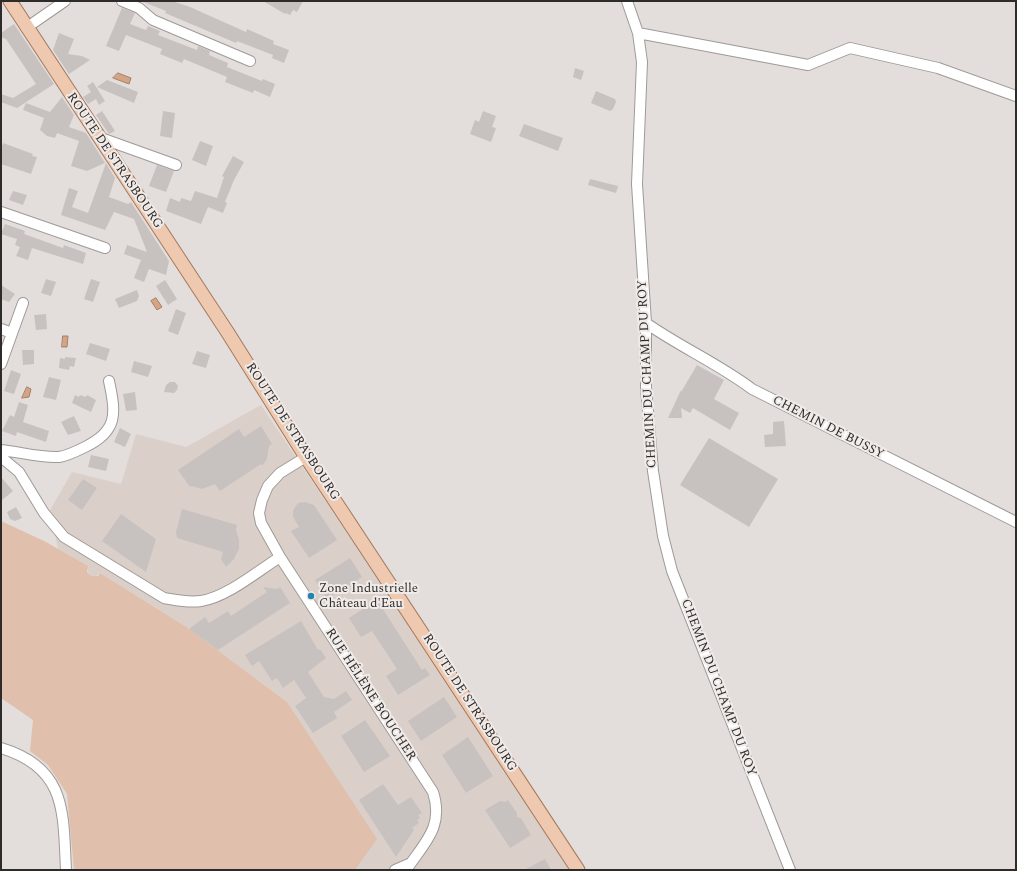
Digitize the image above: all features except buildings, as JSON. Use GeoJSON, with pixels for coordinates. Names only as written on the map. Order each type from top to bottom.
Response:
{"type":"FeatureCollection","features":[{"type":"Feature","properties":{"kind":"main road","name":"ROUTE DE STRASBOURG"},"geometry":{"type":"LineString","coordinates":[[10,1],[26,28],[228,333],[306,457],[577,868]]}},
{"type":"Feature","properties":{"kind":"street"},"geometry":{"type":"LineString","coordinates":[[26,28],[64,1]]}},
{"type":"Feature","properties":{"kind":"street"},"geometry":{"type":"LineString","coordinates":[[122,1],[138,8],[153,20],[250,62]]}},
{"type":"Feature","properties":{"kind":"street","name":"CHEMIN DU CHAMP DU ROY"},"geometry":{"type":"LineString","coordinates":[[627,1],[638,33],[642,62],[637,184],[646,323],[646,388],[653,471],[663,536],[671,564],[790,870]]}},
{"type":"Feature","properties":{"kind":"street"},"geometry":{"type":"LineString","coordinates":[[638,33],[808,65],[850,48],[938,68],[1016,96]]}},
{"type":"Feature","properties":{"kind":"street"},"geometry":{"type":"LineString","coordinates":[[98,136],[176,165]]}},
{"type":"Feature","properties":{"kind":"street"},"geometry":{"type":"LineString","coordinates":[[1,212],[105,248]]}},
{"type":"Feature","properties":{"kind":"street"},"geometry":{"type":"LineString","coordinates":[[2,364],[23,303]]}},
{"type":"Feature","properties":{"kind":"street","name":"CHEMIN DE BUSSY"},"geometry":{"type":"LineString","coordinates":[[646,323],[672,341],[740,379],[752,389],[1016,522]]}},
{"type":"Feature","properties":{"kind":"street"},"geometry":{"type":"LineString","coordinates":[[1,329],[12,333]]}},
{"type":"Feature","properties":{"kind":"street"},"geometry":{"type":"LineString","coordinates":[[1,450],[60,457],[98,440],[108,431],[112,420],[114,406],[108,381]]}},
{"type":"Feature","properties":{"kind":"street"},"geometry":{"type":"LineString","coordinates":[[1,456],[19,472],[44,513],[64,538],[164,598],[202,601],[220,595],[280,557]]}},
{"type":"Feature","properties":{"kind":"street","name":"RUE HÉLÈNE BOUCHER"},"geometry":{"type":"LineString","coordinates":[[306,457],[280,473],[268,486],[262,500],[259,513],[261,523],[280,557],[433,792],[437,806],[437,822],[409,868]]}},
{"type":"Feature","properties":{"kind":"street"},"geometry":{"type":"LineString","coordinates":[[1,748],[18,753],[34,764],[46,774],[56,789],[62,805],[66,870]]}},
{"type":"Feature","properties":{"kind":"street"},"geometry":{"type":"LineString","coordinates":[[395,870],[409,868]]}},
{"type":"Feature","properties":{"kind":"shaded area"},"geometry":{"type":"Polygon","coordinates":[[[118,73],[131,78],[129,84],[113,78],[118,73]]]}},
{"type":"Feature","properties":{"kind":"shaded area"},"geometry":{"type":"Polygon","coordinates":[[[156,298],[162,307],[157,310],[151,301],[156,298]]]}},
{"type":"Feature","properties":{"kind":"shaded area"},"geometry":{"type":"Polygon","coordinates":[[[63,336],[68,336],[67,347],[62,347],[63,336]]]}},
{"type":"Feature","properties":{"kind":"shaded area"},"geometry":{"type":"Polygon","coordinates":[[[27,387],[31,389],[29,397],[22,398],[27,387]]]}},
{"type":"Feature","properties":{"kind":"shaded area"},"geometry":{"type":"Polygon","coordinates":[[[261,405],[573,870],[355,870],[287,702],[188,628],[100,573],[95,577],[89,575],[87,566],[58,549],[50,510],[72,472],[121,484],[136,434],[186,447],[261,405]]]}},
{"type":"Feature","properties":{"kind":"shaded area"},"geometry":{"type":"Polygon","coordinates":[[[1,521],[46,542],[88,566],[87,572],[91,576],[98,576],[100,573],[188,628],[287,702],[377,839],[355,870],[74,870],[67,794],[48,765],[30,751],[33,720],[1,698],[1,521]]]}},
{"type":"Feature","properties":{"kind":"place","name":"Zone Industrielle Château d'Eau"},"geometry":{"type":"Point","coordinates":[311,596]}}]}
